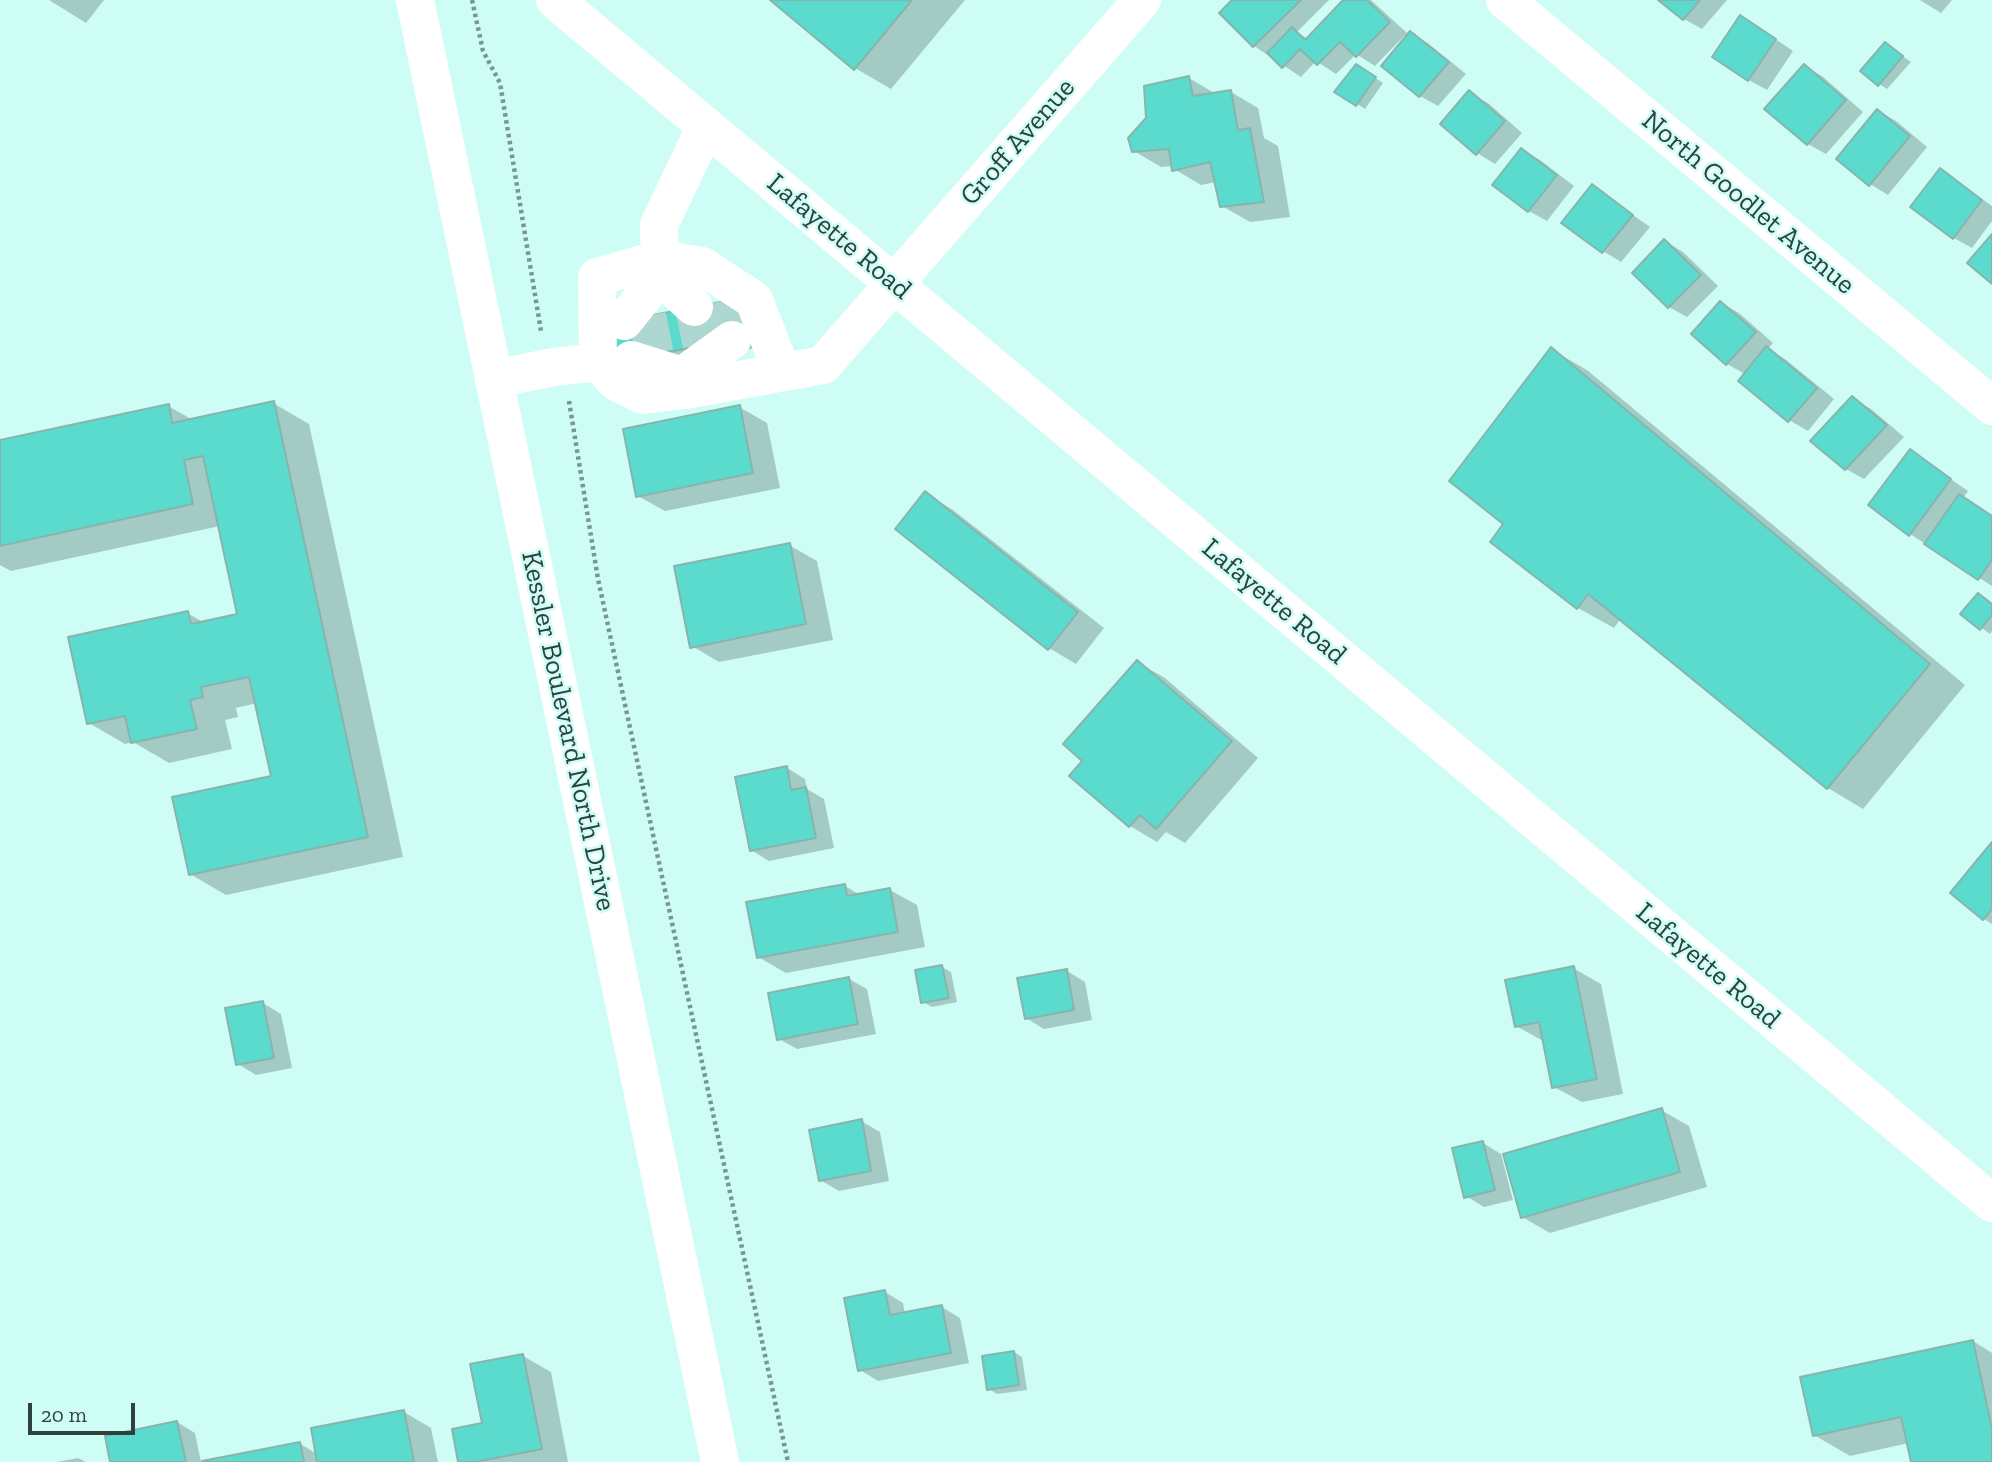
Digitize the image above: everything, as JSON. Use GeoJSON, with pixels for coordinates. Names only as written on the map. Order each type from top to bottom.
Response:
{"type":"FeatureCollection","features":[{"type":"Feature","properties":{"kind":"main road","name":"Kessler Boulevard North Drive"},"geometry":{"type":"LineString","coordinates":[[415,0],[720,1462]]}},
{"type":"Feature","properties":{"kind":"main road","name":"Lafayette Road"},"geometry":{"type":"LineString","coordinates":[[555,0],[1992,1203]]}},
{"type":"Feature","properties":{"kind":"main road","name":"Groff Avenue"},"geometry":{"type":"LineString","coordinates":[[494,379],[554,367],[669,361],[782,372],[823,365],[1142,0]]}},
{"type":"Feature","properties":{"kind":"main road","name":"North Goodlet Avenue"},"geometry":{"type":"LineString","coordinates":[[1505,0],[1992,406]]}},
{"type":"Feature","properties":{"kind":"main road"},"geometry":{"type":"LineString","coordinates":[[635,318],[660,267],[659,225],[706,126]]}},
{"type":"Feature","properties":{"kind":"main road"},"geometry":{"type":"LineString","coordinates":[[669,361],[597,277],[660,267],[702,265],[754,300],[782,372]]}},
{"type":"Feature","properties":{"kind":"main road"},"geometry":{"type":"LineString","coordinates":[[660,267],[709,304]]}},
{"type":"Feature","properties":{"kind":"path"},"geometry":{"type":"LineString","coordinates":[[471,0],[483,51],[500,83],[542,338],[570,404],[601,593],[788,1462]]}},
{"type":"Feature","properties":{"kind":"building"},"geometry":{"type":"Polygon","coordinates":[[[770,0],[912,0],[854,70],[770,0]]]}},
{"type":"Feature","properties":{"kind":"building"},"geometry":{"type":"Polygon","coordinates":[[[1232,0],[1301,0],[1253,47],[1219,13],[1232,0]]]}},
{"type":"Feature","properties":{"kind":"building"},"geometry":{"type":"Polygon","coordinates":[[[1343,0],[1367,0],[1390,22],[1356,57],[1340,42],[1317,65],[1300,49],[1282,68],[1267,53],[1292,27],[1305,40],[1343,0]]]}},
{"type":"Feature","properties":{"kind":"building"},"geometry":{"type":"Polygon","coordinates":[[[1658,0],[1700,0],[1683,20],[1658,0]]]}},
{"type":"Feature","properties":{"kind":"building"},"geometry":{"type":"Polygon","coordinates":[[[1740,15],[1776,39],[1748,81],[1712,57],[1740,15]]]}},
{"type":"Feature","properties":{"kind":"building"},"geometry":{"type":"Polygon","coordinates":[[[1410,31],[1449,62],[1419,97],[1381,66],[1410,31]]]}},
{"type":"Feature","properties":{"kind":"building"},"geometry":{"type":"Polygon","coordinates":[[[1885,42],[1903,56],[1878,86],[1860,71],[1885,42]]]}},
{"type":"Feature","properties":{"kind":"building"},"geometry":{"type":"Polygon","coordinates":[[[1356,64],[1376,77],[1356,106],[1334,92],[1356,64]]]}},
{"type":"Feature","properties":{"kind":"building"},"geometry":{"type":"Polygon","coordinates":[[[1804,64],[1846,100],[1807,145],[1764,109],[1804,64]]]}},
{"type":"Feature","properties":{"kind":"building"},"geometry":{"type":"Polygon","coordinates":[[[1189,76],[1193,96],[1231,90],[1238,130],[1250,128],[1264,202],[1220,207],[1210,162],[1172,171],[1169,149],[1132,152],[1128,138],[1146,118],[1144,86],[1189,76]]]}},
{"type":"Feature","properties":{"kind":"building"},"geometry":{"type":"Polygon","coordinates":[[[1469,90],[1505,121],[1476,155],[1440,124],[1469,90]]]}},
{"type":"Feature","properties":{"kind":"building"},"geometry":{"type":"Polygon","coordinates":[[[1877,109],[1910,136],[1869,186],[1836,159],[1877,109]]]}},
{"type":"Feature","properties":{"kind":"building"},"geometry":{"type":"Polygon","coordinates":[[[1521,148],[1557,175],[1528,212],[1492,185],[1521,148]]]}},
{"type":"Feature","properties":{"kind":"building"},"geometry":{"type":"Polygon","coordinates":[[[1940,168],[1982,200],[1953,239],[1910,207],[1940,168]]]}},
{"type":"Feature","properties":{"kind":"building"},"geometry":{"type":"Polygon","coordinates":[[[1592,184],[1633,215],[1602,253],[1561,223],[1592,184]]]}},
{"type":"Feature","properties":{"kind":"building"},"geometry":{"type":"Polygon","coordinates":[[[1992,234],[1992,284],[1967,263],[1992,234]]]}},
{"type":"Feature","properties":{"kind":"building"},"geometry":{"type":"Polygon","coordinates":[[[1664,239],[1701,275],[1668,308],[1632,273],[1664,239]]]}},
{"type":"Feature","properties":{"kind":"building"},"geometry":{"type":"Polygon","coordinates":[[[731,300],[739,338],[619,362],[612,323],[731,300]]]}},
{"type":"Feature","properties":{"kind":"building"},"geometry":{"type":"Polygon","coordinates":[[[1720,301],[1756,332],[1726,365],[1691,334],[1720,301]]]}},
{"type":"Feature","properties":{"kind":"building"},"geometry":{"type":"Polygon","coordinates":[[[1766,346],[1817,388],[1788,422],[1738,381],[1766,346]]]}},
{"type":"Feature","properties":{"kind":"building"},"geometry":{"type":"Polygon","coordinates":[[[1551,347],[1930,664],[1827,789],[1588,594],[1577,609],[1490,542],[1503,524],[1449,481],[1551,347]]]}},
{"type":"Feature","properties":{"kind":"building"},"geometry":{"type":"Polygon","coordinates":[[[1852,396],[1887,425],[1845,470],[1810,441],[1852,396]]]}},
{"type":"Feature","properties":{"kind":"building"},"geometry":{"type":"Polygon","coordinates":[[[274,401],[368,837],[189,875],[172,797],[271,776],[249,677],[201,687],[203,697],[190,700],[197,729],[131,743],[125,716],[87,724],[68,637],[188,611],[191,624],[237,614],[203,456],[184,460],[193,504],[0,546],[0,440],[169,404],[172,423],[274,401]]]}},
{"type":"Feature","properties":{"kind":"building"},"geometry":{"type":"Polygon","coordinates":[[[740,405],[753,473],[636,497],[623,429],[740,405]]]}},
{"type":"Feature","properties":{"kind":"building"},"geometry":{"type":"Polygon","coordinates":[[[1910,449],[1951,479],[1909,536],[1868,505],[1910,449]]]}},
{"type":"Feature","properties":{"kind":"building"},"geometry":{"type":"Polygon","coordinates":[[[925,491],[1078,612],[1048,650],[895,529],[925,491]]]}},
{"type":"Feature","properties":{"kind":"building"},"geometry":{"type":"Polygon","coordinates":[[[1959,494],[1992,516],[1992,560],[1978,580],[1924,544],[1959,494]]]}},
{"type":"Feature","properties":{"kind":"building"},"geometry":{"type":"Polygon","coordinates":[[[790,543],[806,624],[690,648],[674,566],[790,543]]]}},
{"type":"Feature","properties":{"kind":"building"},"geometry":{"type":"Polygon","coordinates":[[[1978,593],[1992,604],[1992,615],[1980,630],[1960,614],[1978,593]]]}},
{"type":"Feature","properties":{"kind":"building"},"geometry":{"type":"Polygon","coordinates":[[[1137,660],[1232,741],[1156,829],[1140,815],[1129,827],[1069,776],[1082,761],[1063,744],[1137,660]]]}},
{"type":"Feature","properties":{"kind":"building"},"geometry":{"type":"Polygon","coordinates":[[[787,766],[791,790],[806,787],[816,838],[750,851],[735,777],[787,766]]]}},
{"type":"Feature","properties":{"kind":"building"},"geometry":{"type":"Polygon","coordinates":[[[1992,842],[1992,909],[1983,920],[1950,893],[1992,842]]]}},
{"type":"Feature","properties":{"kind":"building"},"geometry":{"type":"Polygon","coordinates":[[[845,884],[847,896],[890,888],[898,932],[757,958],[746,902],[845,884]]]}},
{"type":"Feature","properties":{"kind":"building"},"geometry":{"type":"Polygon","coordinates":[[[942,965],[949,998],[921,1003],[915,970],[942,965]]]}},
{"type":"Feature","properties":{"kind":"building"},"geometry":{"type":"Polygon","coordinates":[[[1574,966],[1597,1079],[1552,1088],[1539,1022],[1515,1027],[1505,980],[1574,966]]]}},
{"type":"Feature","properties":{"kind":"building"},"geometry":{"type":"Polygon","coordinates":[[[1067,969],[1074,1010],[1025,1019],[1017,978],[1067,969]]]}},
{"type":"Feature","properties":{"kind":"building"},"geometry":{"type":"Polygon","coordinates":[[[849,977],[858,1024],[777,1040],[768,993],[849,977]]]}},
{"type":"Feature","properties":{"kind":"building"},"geometry":{"type":"Polygon","coordinates":[[[263,1001],[274,1058],[236,1065],[225,1008],[263,1001]]]}},
{"type":"Feature","properties":{"kind":"building"},"geometry":{"type":"Polygon","coordinates":[[[1662,1108],[1680,1172],[1521,1218],[1503,1154],[1662,1108]]]}},
{"type":"Feature","properties":{"kind":"building"},"geometry":{"type":"Polygon","coordinates":[[[862,1119],[871,1171],[819,1181],[809,1130],[862,1119]]]}},
{"type":"Feature","properties":{"kind":"building"},"geometry":{"type":"Polygon","coordinates":[[[1483,1141],[1495,1190],[1464,1198],[1452,1148],[1483,1141]]]}},
{"type":"Feature","properties":{"kind":"building"},"geometry":{"type":"Polygon","coordinates":[[[885,1290],[890,1315],[942,1305],[951,1353],[858,1371],[844,1298],[885,1290]]]}},
{"type":"Feature","properties":{"kind":"building"},"geometry":{"type":"Polygon","coordinates":[[[1973,1340],[1992,1429],[1992,1462],[1911,1462],[1901,1417],[1813,1436],[1800,1377],[1973,1340]]]}},
{"type":"Feature","properties":{"kind":"building"},"geometry":{"type":"Polygon","coordinates":[[[1014,1351],[1019,1385],[987,1390],[982,1356],[1014,1351]]]}},
{"type":"Feature","properties":{"kind":"building"},"geometry":{"type":"Polygon","coordinates":[[[523,1354],[542,1449],[475,1462],[458,1462],[452,1429],[482,1423],[470,1364],[523,1354]]]}},
{"type":"Feature","properties":{"kind":"building"},"geometry":{"type":"Polygon","coordinates":[[[404,1410],[414,1462],[317,1462],[311,1428],[404,1410]]]}},
{"type":"Feature","properties":{"kind":"building"},"geometry":{"type":"Polygon","coordinates":[[[177,1421],[186,1462],[110,1462],[105,1436],[177,1421]]]}},
{"type":"Feature","properties":{"kind":"building"},"geometry":{"type":"Polygon","coordinates":[[[300,1442],[304,1462],[202,1462],[202,1461],[300,1442]]]}},
{"type":"Feature","properties":{"kind":"tunnel"},"geometry":{"type":"LineString","coordinates":[[724,301],[732,340]]}},
{"type":"Feature","properties":{"kind":"tunnel"},"geometry":{"type":"LineString","coordinates":[[694,307],[702,346]]}},
{"type":"Feature","properties":{"kind":"tunnel"},"geometry":{"type":"LineString","coordinates":[[647,316],[655,355]]}}]}
